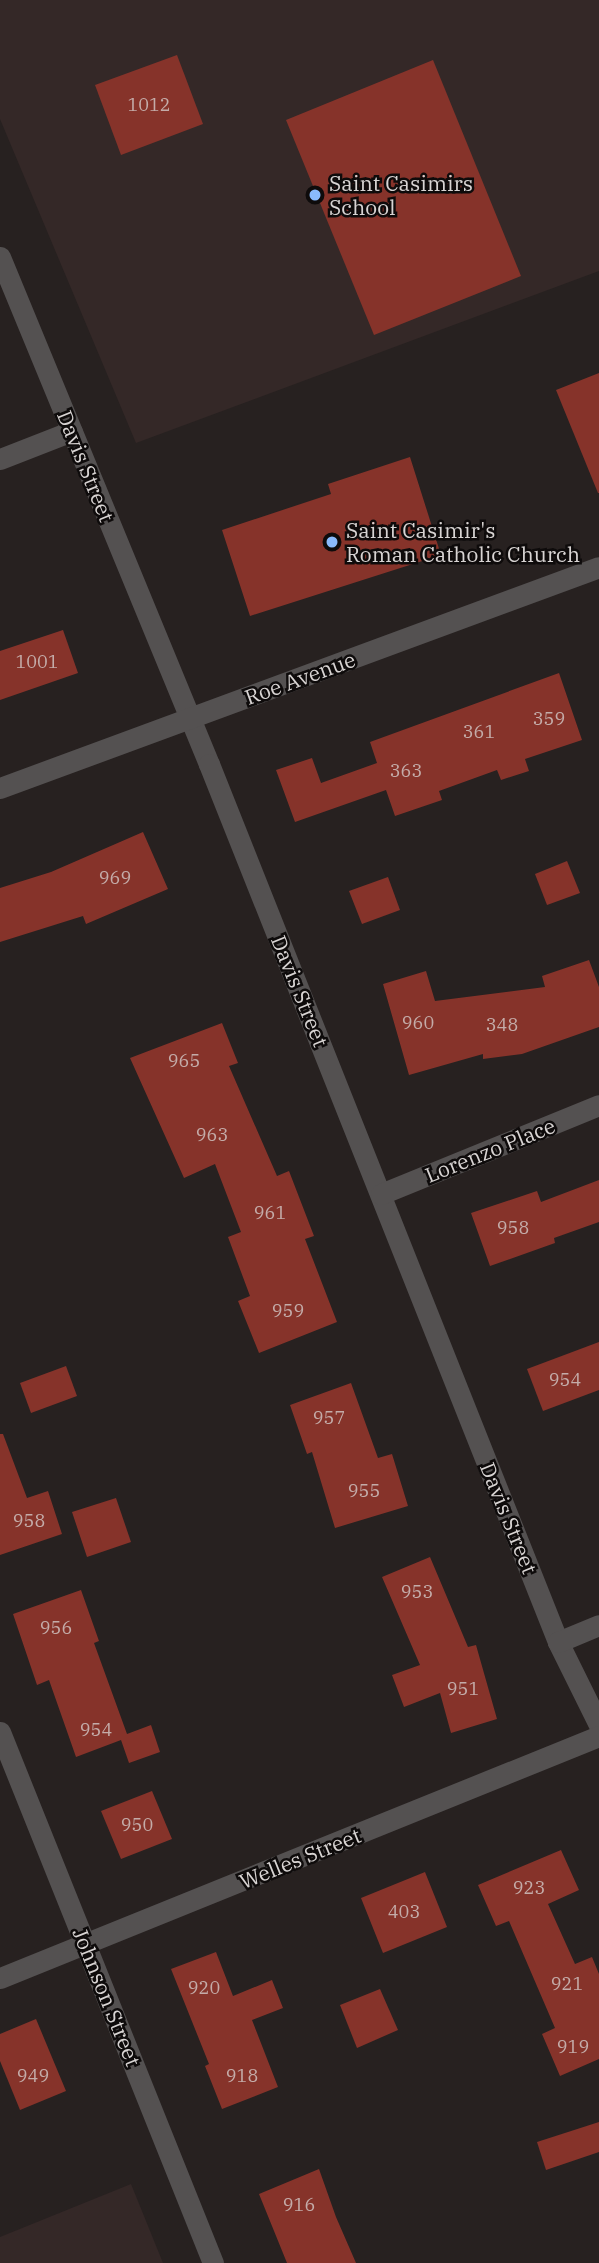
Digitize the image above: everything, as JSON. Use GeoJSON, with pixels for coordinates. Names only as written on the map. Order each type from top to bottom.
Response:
{"type":"FeatureCollection","features":[{"type":"Feature","properties":{"kind":"street","name":"Davis Street"},"geometry":{"type":"LineString","coordinates":[[0,257],[190,718],[558,1642],[599,1726]]}},
{"type":"Feature","properties":{"kind":"street"},"geometry":{"type":"LineString","coordinates":[[0,459],[72,431]]}},
{"type":"Feature","properties":{"kind":"street","name":"Roe Avenue"},"geometry":{"type":"LineString","coordinates":[[0,788],[599,567]]}},
{"type":"Feature","properties":{"kind":"street","name":"Lorenzo Place"},"geometry":{"type":"LineString","coordinates":[[381,1194],[599,1105]]}},
{"type":"Feature","properties":{"kind":"street"},"geometry":{"type":"LineString","coordinates":[[558,1642],[599,1625]]}},
{"type":"Feature","properties":{"kind":"street","name":"Johnson Street"},"geometry":{"type":"LineString","coordinates":[[0,1732],[213,2263]]}},
{"type":"Feature","properties":{"kind":"street","name":"Welles Street"},"geometry":{"type":"LineString","coordinates":[[0,1978],[599,1736]]}},
{"type":"Feature","properties":{"kind":"shaded area","name":"Saint Casimirs School"},"geometry":{"type":"Polygon","coordinates":[[[0,0],[599,0],[599,271],[136,443],[0,119],[0,0]]]}},
{"type":"Feature","properties":{"kind":"shaded area"},"geometry":{"type":"Polygon","coordinates":[[[131,2184],[163,2263],[0,2263],[0,2237],[131,2184]]]}},
{"type":"Feature","properties":{"kind":"building"},"geometry":{"type":"Polygon","coordinates":[[[177,55],[203,124],[121,155],[95,85],[177,55]]]}},
{"type":"Feature","properties":{"kind":"building"},"geometry":{"type":"Polygon","coordinates":[[[433,60],[521,276],[374,335],[286,120],[433,60]]]}},
{"type":"Feature","properties":{"kind":"building"},"geometry":{"type":"Polygon","coordinates":[[[599,373],[599,493],[598,493],[556,390],[599,373]]]}},
{"type":"Feature","properties":{"kind":"building","name":"Saint Casimir's Roman Catholic Church"},"geometry":{"type":"Polygon","coordinates":[[[410,457],[441,555],[250,616],[222,530],[331,494],[328,484],[410,457]]]}},
{"type":"Feature","properties":{"kind":"building"},"geometry":{"type":"Polygon","coordinates":[[[63,630],[78,673],[0,700],[0,651],[63,630]]]}},
{"type":"Feature","properties":{"kind":"building"},"geometry":{"type":"Polygon","coordinates":[[[559,673],[582,740],[525,759],[529,771],[501,780],[497,770],[439,791],[442,800],[395,816],[386,790],[295,822],[276,770],[312,758],[321,783],[377,763],[370,742],[559,673]]]}},
{"type":"Feature","properties":{"kind":"building"},"geometry":{"type":"Polygon","coordinates":[[[143,832],[168,889],[86,924],[83,916],[0,942],[0,888],[51,872],[143,832]]]}},
{"type":"Feature","properties":{"kind":"building"},"geometry":{"type":"Polygon","coordinates":[[[567,861],[580,893],[547,905],[535,874],[567,861]]]}},
{"type":"Feature","properties":{"kind":"building"},"geometry":{"type":"Polygon","coordinates":[[[388,877],[400,910],[362,924],[349,891],[388,877]]]}},
{"type":"Feature","properties":{"kind":"building"},"geometry":{"type":"Polygon","coordinates":[[[589,960],[599,987],[599,1027],[522,1054],[483,1059],[483,1054],[409,1075],[383,984],[426,971],[435,1001],[545,987],[542,976],[589,960]]]}},
{"type":"Feature","properties":{"kind":"building"},"geometry":{"type":"Polygon","coordinates":[[[222,1023],[238,1063],[229,1066],[277,1176],[289,1171],[314,1236],[305,1239],[337,1322],[259,1353],[238,1301],[250,1296],[228,1237],[241,1232],[215,1164],[184,1178],[130,1058],[222,1023]]]}},
{"type":"Feature","properties":{"kind":"building"},"geometry":{"type":"Polygon","coordinates":[[[599,1180],[599,1222],[554,1238],[555,1243],[490,1266],[471,1213],[537,1191],[541,1202],[599,1180]]]}},
{"type":"Feature","properties":{"kind":"building"},"geometry":{"type":"Polygon","coordinates":[[[599,1342],[599,1390],[543,1411],[527,1369],[599,1342]]]}},
{"type":"Feature","properties":{"kind":"building"},"geometry":{"type":"Polygon","coordinates":[[[66,1366],[77,1396],[31,1413],[20,1383],[66,1366]]]}},
{"type":"Feature","properties":{"kind":"building"},"geometry":{"type":"Polygon","coordinates":[[[351,1383],[378,1458],[392,1454],[408,1506],[335,1528],[312,1452],[307,1454],[290,1405],[351,1383]]]}},
{"type":"Feature","properties":{"kind":"building"},"geometry":{"type":"Polygon","coordinates":[[[0,1434],[3,1434],[27,1498],[48,1491],[62,1534],[0,1555],[0,1434]]]}},
{"type":"Feature","properties":{"kind":"building"},"geometry":{"type":"Polygon","coordinates":[[[116,1498],[131,1542],[87,1557],[72,1512],[116,1498]]]}},
{"type":"Feature","properties":{"kind":"building"},"geometry":{"type":"Polygon","coordinates":[[[430,1557],[468,1647],[476,1645],[497,1719],[451,1733],[440,1693],[404,1707],[392,1675],[420,1665],[382,1577],[430,1557]]]}},
{"type":"Feature","properties":{"kind":"building"},"geometry":{"type":"Polygon","coordinates":[[[81,1590],[99,1641],[94,1643],[127,1734],[151,1725],[160,1752],[129,1763],[121,1740],[76,1757],[49,1680],[37,1685],[13,1614],[81,1590]]]}},
{"type":"Feature","properties":{"kind":"building"},"geometry":{"type":"Polygon","coordinates":[[[152,1791],[172,1839],[121,1859],[101,1811],[152,1791]]]}},
{"type":"Feature","properties":{"kind":"building"},"geometry":{"type":"Polygon","coordinates":[[[561,1850],[579,1890],[548,1904],[575,1964],[592,1957],[599,1974],[599,2059],[560,2076],[542,2034],[555,2028],[509,1921],[496,1926],[478,1885],[561,1850]]]}},
{"type":"Feature","properties":{"kind":"building"},"geometry":{"type":"Polygon","coordinates":[[[425,1872],[447,1927],[383,1953],[361,1898],[425,1872]]]}},
{"type":"Feature","properties":{"kind":"building"},"geometry":{"type":"Polygon","coordinates":[[[216,1952],[233,1996],[272,1980],[283,2008],[252,2020],[278,2087],[222,2109],[205,2066],[209,2064],[171,1969],[216,1952]]]}},
{"type":"Feature","properties":{"kind":"building"},"geometry":{"type":"Polygon","coordinates":[[[380,1989],[398,2030],[357,2048],[340,2005],[380,1989]]]}},
{"type":"Feature","properties":{"kind":"building"},"geometry":{"type":"Polygon","coordinates":[[[36,2019],[66,2091],[20,2110],[0,2061],[0,2034],[36,2019]]]}},
{"type":"Feature","properties":{"kind":"building"},"geometry":{"type":"Polygon","coordinates":[[[599,2122],[599,2152],[546,2170],[537,2142],[599,2122]]]}},
{"type":"Feature","properties":{"kind":"building"},"geometry":{"type":"Polygon","coordinates":[[[319,2169],[356,2263],[287,2263],[259,2194],[319,2169]]]}},
{"type":"Feature","properties":{"kind":"place","name":"Saint Casimirs School"},"geometry":{"type":"Point","coordinates":[315,195]}},
{"type":"Feature","properties":{"kind":"place","name":"Saint Casimir's Roman Catholic Church"},"geometry":{"type":"Point","coordinates":[332,542]}}]}
